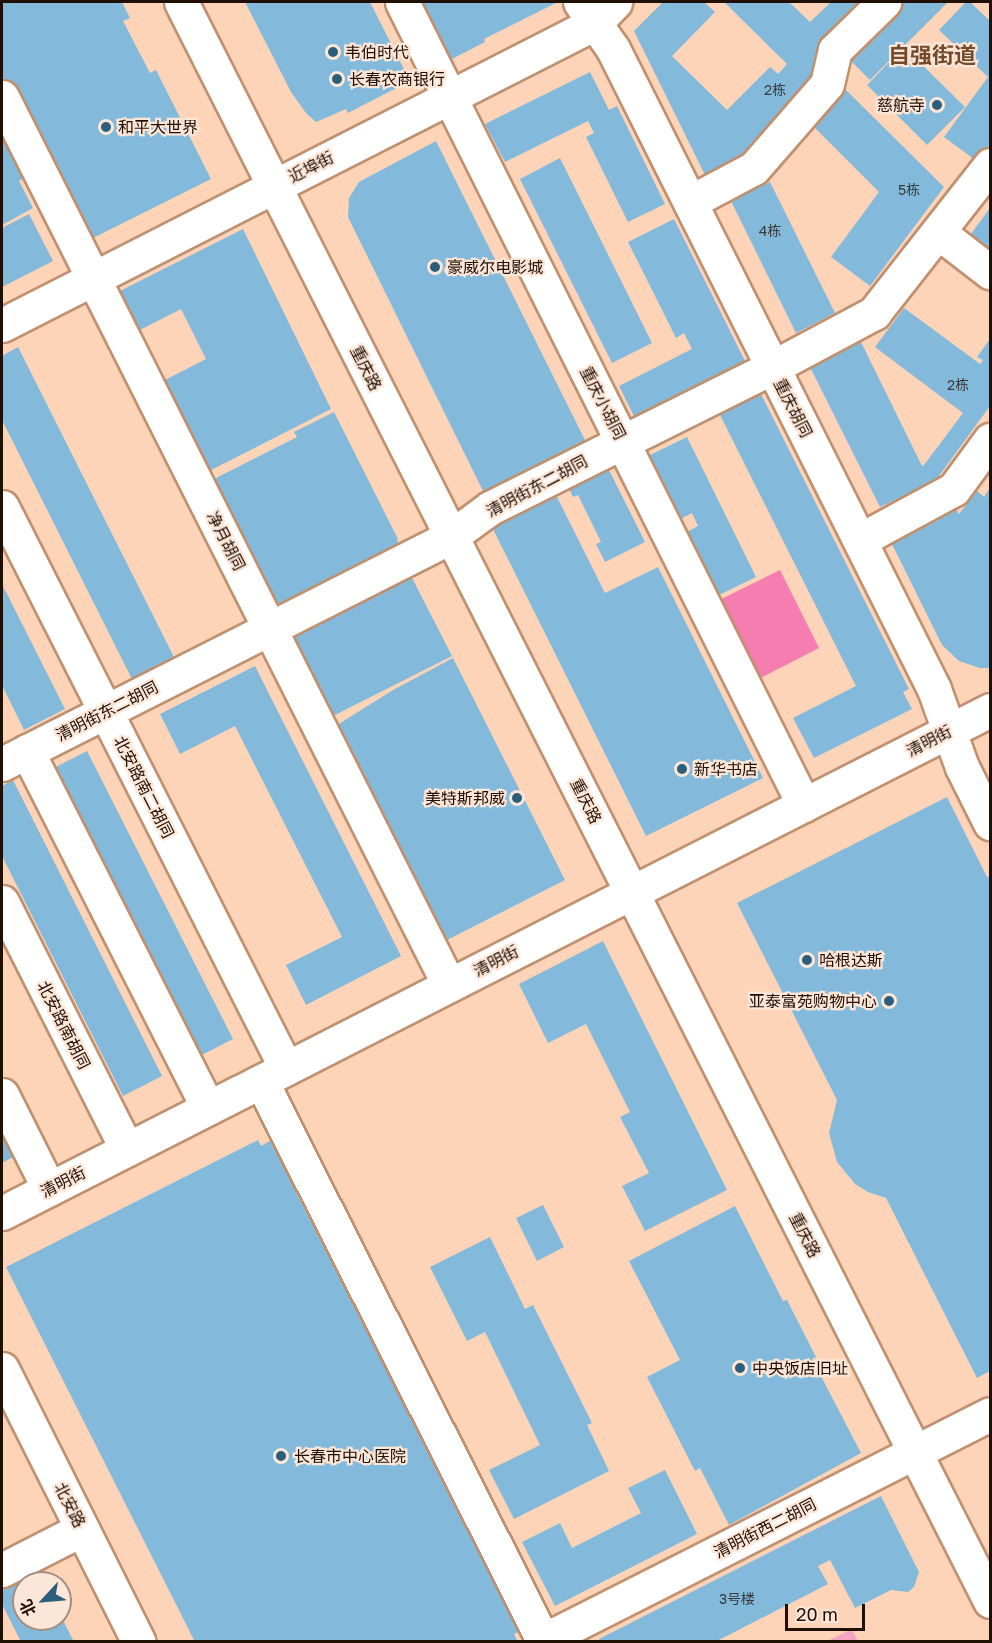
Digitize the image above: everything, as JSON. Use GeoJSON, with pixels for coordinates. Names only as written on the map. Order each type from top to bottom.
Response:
{"type":"FeatureCollection","features":[{"type":"Feature","properties":{"kind":"street","name":"重庆路"},"geometry":{"type":"LineString","coordinates":[[181,2],[990,1601]]}},
{"type":"Feature","properties":{"kind":"street","name":"重庆小胡同"},"geometry":{"type":"LineString","coordinates":[[402,2],[804,805]]}},
{"type":"Feature","properties":{"kind":"street"},"geometry":{"type":"LineString","coordinates":[[690,202],[754,168],[827,84],[835,50],[884,2]]}},
{"type":"Feature","properties":{"kind":"street","name":"近埠街"},"geometry":{"type":"LineString","coordinates":[[2,325],[450,96],[597,8]]}},
{"type":"Feature","properties":{"kind":"street","name":"重庆胡同"},"geometry":{"type":"LineString","coordinates":[[597,8],[613,49],[934,689],[962,766],[990,823]]}},
{"type":"Feature","properties":{"kind":"street","name":"净月胡同"},"geometry":{"type":"LineString","coordinates":[[2,97],[449,985]]}},
{"type":"Feature","properties":{"kind":"street","name":"清明街东二胡同"},"geometry":{"type":"LineString","coordinates":[[11,752],[105,712],[452,536],[490,508],[772,367],[874,313],[990,165]]}},
{"type":"Feature","properties":{"kind":"street"},"geometry":{"type":"LineString","coordinates":[[938,232],[990,272]]}},
{"type":"Feature","properties":{"kind":"street"},"geometry":{"type":"LineString","coordinates":[[860,540],[954,489],[990,440]]}},
{"type":"Feature","properties":{"kind":"street","name":"北安路南二胡同"},"geometry":{"type":"LineString","coordinates":[[2,507],[105,712],[273,1075],[542,1641]]}},
{"type":"Feature","properties":{"kind":"street","name":"清明街"},"geometry":{"type":"LineString","coordinates":[[2,1213],[990,710]]}},
{"type":"Feature","properties":{"kind":"street"},"geometry":{"type":"LineString","coordinates":[[11,752],[208,1108]]}},
{"type":"Feature","properties":{"kind":"street","name":"北安路南胡同"},"geometry":{"type":"LineString","coordinates":[[2,902],[127,1149]]}},
{"type":"Feature","properties":{"kind":"street"},"geometry":{"type":"LineString","coordinates":[[2,1095],[49,1189]]}},
{"type":"Feature","properties":{"kind":"street","name":"北安路"},"geometry":{"type":"LineString","coordinates":[[2,1369],[139,1641]]}},
{"type":"Feature","properties":{"kind":"street","name":"清明街西二胡同"},"geometry":{"type":"LineString","coordinates":[[542,1641],[990,1414]]}},
{"type":"Feature","properties":{"kind":"street"},"geometry":{"type":"LineString","coordinates":[[2,1570],[82,1529]]}},
{"type":"Feature","properties":{"kind":"shaded area"},"geometry":{"type":"Polygon","coordinates":[[[780,570],[819,648],[751,683],[711,604],[780,570]]]}},
{"type":"Feature","properties":{"kind":"shaded area"},"geometry":{"type":"Polygon","coordinates":[[[852,1629],[858,1641],[827,1641],[852,1629]]]}},
{"type":"Feature","properties":{"kind":"building","name":"和平大世界"},"geometry":{"type":"Polygon","coordinates":[[[2,2],[122,2],[130,18],[123,21],[150,73],[156,70],[211,179],[85,242],[2,76],[2,2]]]}},
{"type":"Feature","properties":{"kind":"building","name":"韦伯时代"},"geometry":{"type":"Polygon","coordinates":[[[245,2],[370,2],[410,81],[348,113],[346,109],[316,122],[306,113],[291,92],[245,2]]]}},
{"type":"Feature","properties":{"kind":"building"},"geometry":{"type":"Polygon","coordinates":[[[421,2],[558,2],[484,39],[485,42],[450,60],[421,2]]]}},
{"type":"Feature","properties":{"kind":"building"},"geometry":{"type":"Polygon","coordinates":[[[663,2],[704,2],[715,12],[672,56],[727,110],[770,67],[778,74],[787,64],[724,2],[789,2],[810,22],[831,2],[865,2],[824,70],[743,159],[706,177],[634,31],[663,2]]]}},
{"type":"Feature","properties":{"kind":"building"},"geometry":{"type":"Polygon","coordinates":[[[898,2],[948,2],[870,80],[845,55],[898,2]]]}},
{"type":"Feature","properties":{"kind":"building"},"geometry":{"type":"Polygon","coordinates":[[[966,2],[970,2],[990,21],[990,145],[978,162],[944,137],[988,77],[939,30],[966,2]]]}},
{"type":"Feature","properties":{"kind":"building"},"geometry":{"type":"Polygon","coordinates":[[[904,47],[965,107],[927,145],[867,85],[904,47]]]}},
{"type":"Feature","properties":{"kind":"building"},"geometry":{"type":"Polygon","coordinates":[[[590,72],[609,110],[617,106],[665,204],[628,222],[586,137],[594,133],[588,121],[505,162],[485,124],[590,72]]]}},
{"type":"Feature","properties":{"kind":"building"},"geometry":{"type":"Polygon","coordinates":[[[845,89],[944,187],[870,286],[831,257],[879,192],[811,124],[845,89]]]}},
{"type":"Feature","properties":{"kind":"building"},"geometry":{"type":"Polygon","coordinates":[[[2,120],[29,175],[19,181],[33,208],[2,225],[2,120]]]}},
{"type":"Feature","properties":{"kind":"building"},"geometry":{"type":"Polygon","coordinates":[[[436,141],[588,446],[486,497],[348,217],[349,198],[359,182],[436,141]]]}},
{"type":"Feature","properties":{"kind":"building"},"geometry":{"type":"Polygon","coordinates":[[[560,158],[652,343],[612,363],[520,179],[560,158]]]}},
{"type":"Feature","properties":{"kind":"building"},"geometry":{"type":"Polygon","coordinates":[[[770,182],[835,313],[796,333],[731,201],[770,182]]]}},
{"type":"Feature","properties":{"kind":"building"},"geometry":{"type":"Polygon","coordinates":[[[990,208],[990,260],[965,242],[990,208]]]}},
{"type":"Feature","properties":{"kind":"building"},"geometry":{"type":"Polygon","coordinates":[[[29,214],[53,261],[2,287],[2,228],[29,214]]]}},
{"type":"Feature","properties":{"kind":"building"},"geometry":{"type":"Polygon","coordinates":[[[674,219],[750,371],[639,426],[619,386],[692,349],[684,333],[676,338],[628,242],[674,219]]]}},
{"type":"Feature","properties":{"kind":"building"},"geometry":{"type":"Polygon","coordinates":[[[243,229],[331,409],[211,470],[165,380],[206,359],[181,309],[132,334],[112,295],[243,229]]]}},
{"type":"Feature","properties":{"kind":"building"},"geometry":{"type":"Polygon","coordinates":[[[904,308],[980,364],[983,360],[977,357],[990,339],[990,406],[936,480],[880,507],[808,363],[859,338],[922,466],[924,465],[963,413],[875,347],[904,308]]]}},
{"type":"Feature","properties":{"kind":"building"},"geometry":{"type":"Polygon","coordinates":[[[18,347],[177,663],[135,685],[2,420],[2,356],[18,347]]]}},
{"type":"Feature","properties":{"kind":"building"},"geometry":{"type":"Polygon","coordinates":[[[760,392],[909,689],[903,692],[912,709],[814,758],[793,718],[856,686],[719,413],[760,392]]]}},
{"type":"Feature","properties":{"kind":"building"},"geometry":{"type":"Polygon","coordinates":[[[334,412],[397,537],[398,544],[276,608],[212,480],[297,437],[294,432],[334,412]]]}},
{"type":"Feature","properties":{"kind":"building"},"geometry":{"type":"Polygon","coordinates":[[[687,437],[756,577],[717,596],[685,533],[698,526],[692,513],[679,520],[648,456],[687,437]]]}},
{"type":"Feature","properties":{"kind":"building"},"geometry":{"type":"Polygon","coordinates":[[[604,460],[645,542],[605,562],[596,544],[601,542],[578,495],[573,497],[565,480],[604,460]]]}},
{"type":"Feature","properties":{"kind":"building"},"geometry":{"type":"Polygon","coordinates":[[[990,488],[990,668],[980,668],[959,661],[942,645],[891,542],[956,509],[959,514],[977,491],[984,497],[990,488]]]}},
{"type":"Feature","properties":{"kind":"building"},"geometry":{"type":"Polygon","coordinates":[[[554,491],[605,593],[658,567],[763,778],[646,836],[490,523],[554,491]]]}},
{"type":"Feature","properties":{"kind":"building"},"geometry":{"type":"Polygon","coordinates":[[[407,568],[452,656],[327,719],[282,631],[407,568]]]}},
{"type":"Feature","properties":{"kind":"building"},"geometry":{"type":"Polygon","coordinates":[[[2,584],[65,709],[24,730],[2,685],[2,584]]]}},
{"type":"Feature","properties":{"kind":"building"},"geometry":{"type":"Polygon","coordinates":[[[453,658],[565,880],[443,942],[334,727],[393,690],[453,658]]]}},
{"type":"Feature","properties":{"kind":"building"},"geometry":{"type":"Polygon","coordinates":[[[255,666],[401,956],[306,1005],[286,965],[342,937],[235,726],[180,754],[160,714],[255,666]]]}},
{"type":"Feature","properties":{"kind":"building"},"geometry":{"type":"Polygon","coordinates":[[[87,751],[233,1039],[194,1059],[48,771],[87,751]]]}},
{"type":"Feature","properties":{"kind":"building"},"geometry":{"type":"Polygon","coordinates":[[[13,780],[162,1076],[123,1096],[2,856],[2,786],[13,780]]]}},
{"type":"Feature","properties":{"kind":"building","name":"亚泰富苑购物中心"},"geometry":{"type":"Polygon","coordinates":[[[947,797],[987,877],[990,876],[990,1371],[977,1378],[886,1198],[868,1192],[855,1184],[837,1162],[829,1133],[837,1100],[737,903],[947,797]]]}},
{"type":"Feature","properties":{"kind":"building"},"geometry":{"type":"Polygon","coordinates":[[[603,941],[727,1190],[645,1231],[622,1186],[649,1173],[620,1117],[630,1112],[586,1024],[548,1043],[519,984],[603,941]]]}},
{"type":"Feature","properties":{"kind":"building"},"geometry":{"type":"Polygon","coordinates":[[[2,1135],[13,1157],[2,1163],[2,1135]]]}},
{"type":"Feature","properties":{"kind":"building","name":"长春市中心医院"},"geometry":{"type":"Polygon","coordinates":[[[258,1140],[261,1146],[270,1141],[519,1632],[514,1634],[518,1642],[195,1642],[6,1267],[258,1140]]]}},
{"type":"Feature","properties":{"kind":"building"},"geometry":{"type":"Polygon","coordinates":[[[543,1205],[564,1247],[537,1261],[516,1218],[543,1205]]]}},
{"type":"Feature","properties":{"kind":"building","name":"中央饭店旧址"},"geometry":{"type":"Polygon","coordinates":[[[735,1206],[783,1301],[787,1300],[816,1357],[812,1359],[861,1453],[729,1525],[700,1468],[695,1471],[647,1377],[680,1360],[629,1261],[735,1206]]]}},
{"type":"Feature","properties":{"kind":"building"},"geometry":{"type":"Polygon","coordinates":[[[490,1237],[525,1309],[533,1305],[592,1423],[587,1425],[609,1471],[514,1519],[489,1470],[540,1445],[485,1332],[467,1341],[430,1267],[490,1237]]]}},
{"type":"Feature","properties":{"kind":"building"},"geometry":{"type":"Polygon","coordinates":[[[665,1470],[697,1534],[555,1606],[522,1542],[560,1523],[572,1548],[641,1513],[628,1488],[665,1470]]]}},
{"type":"Feature","properties":{"kind":"building"},"geometry":{"type":"Polygon","coordinates":[[[881,1496],[919,1572],[914,1587],[908,1592],[891,1590],[855,1608],[830,1560],[818,1566],[828,1584],[715,1642],[600,1642],[599,1639],[881,1496]]]}},
{"type":"Feature","properties":{"kind":"building"},"geometry":{"type":"Polygon","coordinates":[[[12,1582],[12,1624],[2,1604],[2,1587],[12,1582]]]}},
{"type":"Feature","properties":{"kind":"building"},"geometry":{"type":"Polygon","coordinates":[[[16,1631],[68,1631],[74,1642],[21,1642],[16,1631]]]}},
{"type":"Feature","properties":{"kind":"place","name":"韦伯时代"},"geometry":{"type":"Point","coordinates":[333,52]}},
{"type":"Feature","properties":{"kind":"place","name":"长春农商银行"},"geometry":{"type":"Point","coordinates":[337,79]}},
{"type":"Feature","properties":{"kind":"place","name":"慈航寺"},"geometry":{"type":"Point","coordinates":[937,105]}},
{"type":"Feature","properties":{"kind":"place","name":"和平大世界"},"geometry":{"type":"Point","coordinates":[106,127]}},
{"type":"Feature","properties":{"kind":"place","name":"豪威尔电影城"},"geometry":{"type":"Point","coordinates":[435,267]}},
{"type":"Feature","properties":{"kind":"place","name":"新华书店"},"geometry":{"type":"Point","coordinates":[682,769]}},
{"type":"Feature","properties":{"kind":"place","name":"美特斯邦威"},"geometry":{"type":"Point","coordinates":[517,798]}},
{"type":"Feature","properties":{"kind":"place","name":"哈根达斯"},"geometry":{"type":"Point","coordinates":[807,960]}},
{"type":"Feature","properties":{"kind":"place","name":"亚泰富苑购物中心"},"geometry":{"type":"Point","coordinates":[889,1001]}},
{"type":"Feature","properties":{"kind":"place","name":"中央饭店旧址"},"geometry":{"type":"Point","coordinates":[740,1368]}},
{"type":"Feature","properties":{"kind":"place","name":"长春市中心医院"},"geometry":{"type":"Point","coordinates":[281,1456]}},
{"type":"Feature","properties":{"kind":"district","name":"自强街道"},"geometry":{"type":"Point","coordinates":[932,55]}}]}
